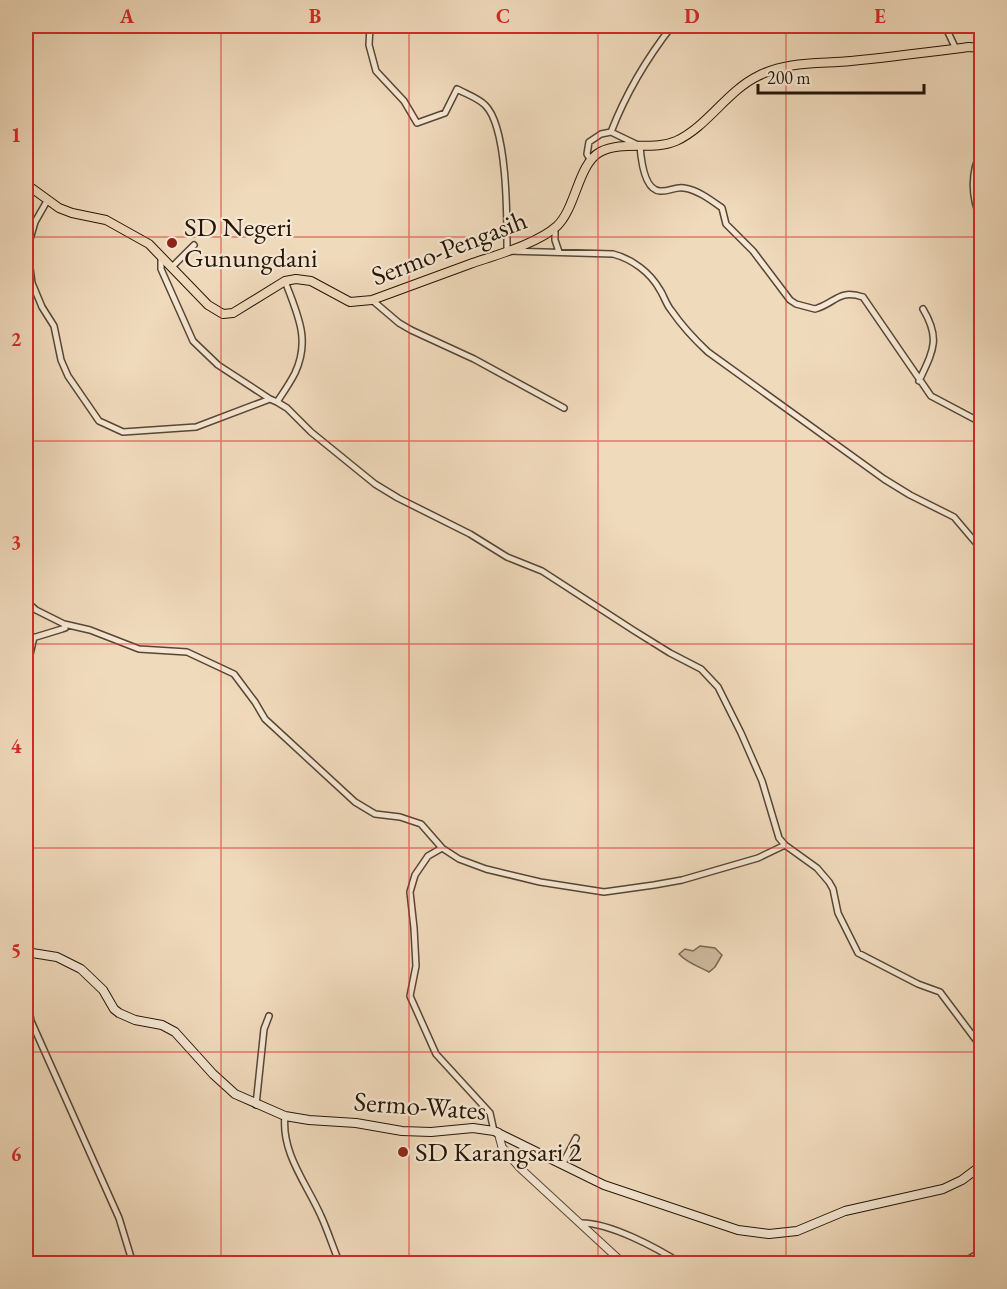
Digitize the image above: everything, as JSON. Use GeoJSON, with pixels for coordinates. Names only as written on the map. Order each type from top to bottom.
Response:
{"type":"FeatureCollection","features":[{"type":"Feature","properties":{"kind":"main road"},"geometry":{"type":"LineString","coordinates":[[591,161],[604,151],[675,141],[686,135],[736,91],[769,70],[792,65],[981,48]]}},
{"type":"Feature","properties":{"kind":"main road","name":"Sermo-Pengasih"},"geometry":{"type":"LineString","coordinates":[[285,281],[296,279],[311,281],[350,302],[372,300],[507,251],[556,227],[568,209],[591,161]]}},
{"type":"Feature","properties":{"kind":"main road"},"geometry":{"type":"LineString","coordinates":[[26,184],[47,201],[72,213],[106,220],[149,244],[207,305],[223,314],[233,312],[253,302],[285,281]]}},
{"type":"Feature","properties":{"kind":"main road","name":"Sermo-Wates"},"geometry":{"type":"LineString","coordinates":[[26,953],[65,960],[81,969],[98,985],[119,1013],[135,1020],[162,1025],[175,1032],[213,1074],[236,1094],[256,1105],[285,1116],[356,1123],[402,1131],[431,1132],[473,1128],[496,1132],[617,1190],[738,1230],[782,1234],[797,1231],[845,1211],[943,1189],[962,1180],[981,1165]]}},
{"type":"Feature","properties":{"kind":"street"},"geometry":{"type":"LineString","coordinates":[[370,26],[369,45],[376,71],[404,101],[417,123],[445,113],[457,89],[481,102],[491,113],[501,144],[507,251],[613,254],[622,256],[640,267],[660,290],[669,308],[685,330],[708,352],[884,479],[954,518],[981,550]]}},
{"type":"Feature","properties":{"kind":"street"},"geometry":{"type":"LineString","coordinates":[[611,132],[652,52],[672,26]]}},
{"type":"Feature","properties":{"kind":"street"},"geometry":{"type":"LineString","coordinates":[[945,26],[956,49]]}},
{"type":"Feature","properties":{"kind":"street"},"geometry":{"type":"LineString","coordinates":[[591,161],[587,154],[589,142],[601,134],[611,132],[640,146],[647,179],[653,188],[661,192],[682,187],[694,190],[722,208],[726,224],[753,251],[782,291],[796,304],[815,309],[840,295],[848,293],[863,297],[931,396],[981,423]]}},
{"type":"Feature","properties":{"kind":"street"},"geometry":{"type":"LineString","coordinates":[[981,149],[973,183],[974,199],[981,222]]}},
{"type":"Feature","properties":{"kind":"street"},"geometry":{"type":"LineString","coordinates":[[47,201],[35,222],[30,239],[29,261],[32,282],[42,307],[54,326],[61,360],[68,376],[99,421],[123,432],[196,427],[270,399]]}},
{"type":"Feature","properties":{"kind":"street"},"geometry":{"type":"LineString","coordinates":[[556,227],[554,234],[559,252]]}},
{"type":"Feature","properties":{"kind":"street"},"geometry":{"type":"LineString","coordinates":[[172,267],[194,245]]}},
{"type":"Feature","properties":{"kind":"street"},"geometry":{"type":"LineString","coordinates":[[161,256],[161,269],[193,341],[218,365],[287,408],[310,432],[375,484],[470,534],[507,557],[542,571],[642,636],[701,669],[718,687],[741,733],[762,781],[779,838],[817,868],[829,882],[833,888],[838,913],[858,953],[918,984],[940,992],[981,1048]]}},
{"type":"Feature","properties":{"kind":"street"},"geometry":{"type":"LineString","coordinates":[[277,402],[295,373],[303,343],[301,324],[285,281]]}},
{"type":"Feature","properties":{"kind":"street"},"geometry":{"type":"LineString","coordinates":[[372,300],[411,330],[474,359],[564,408]]}},
{"type":"Feature","properties":{"kind":"street"},"geometry":{"type":"LineString","coordinates":[[919,381],[930,360],[934,336],[923,309]]}},
{"type":"Feature","properties":{"kind":"street"},"geometry":{"type":"LineString","coordinates":[[26,602],[36,610],[64,624],[90,630],[139,650],[187,652],[234,674],[265,719],[354,802],[375,814],[400,817],[421,824],[442,848],[486,869],[540,882],[604,892],[682,880],[758,858],[785,845]]}},
{"type":"Feature","properties":{"kind":"street"},"geometry":{"type":"LineString","coordinates":[[26,640],[62,629],[66,627],[64,624]]}},
{"type":"Feature","properties":{"kind":"street"},"geometry":{"type":"LineString","coordinates":[[26,672],[34,637]]}},
{"type":"Feature","properties":{"kind":"street"},"geometry":{"type":"LineString","coordinates":[[442,848],[428,856],[415,875],[410,892],[416,966],[410,996],[436,1054],[490,1113],[502,1147],[520,1168],[624,1263]]}},
{"type":"Feature","properties":{"kind":"street"},"geometry":{"type":"LineString","coordinates":[[26,991],[31,1021],[119,1218],[133,1263]]}},
{"type":"Feature","properties":{"kind":"street"},"geometry":{"type":"LineString","coordinates":[[256,1105],[264,1029],[269,1016]]}},
{"type":"Feature","properties":{"kind":"street"},"geometry":{"type":"LineString","coordinates":[[285,1116],[284,1132],[293,1161],[321,1214],[340,1263]]}},
{"type":"Feature","properties":{"kind":"street"},"geometry":{"type":"LineString","coordinates":[[562,1165],[576,1138]]}},
{"type":"Feature","properties":{"kind":"street"},"geometry":{"type":"LineString","coordinates":[[580,1223],[591,1223],[609,1229],[682,1263]]}},
{"type":"Feature","properties":{"kind":"street"},"geometry":{"type":"LineString","coordinates":[[961,1263],[981,1251]]}},
{"type":"Feature","properties":{"kind":"shaded area"},"geometry":{"type":"Polygon","coordinates":[[[700,946],[715,948],[722,955],[709,972],[679,954],[685,949],[693,951],[700,946]]]}},
{"type":"Feature","properties":{"kind":"place","name":"SD Negeri Gunungdani"},"geometry":{"type":"Point","coordinates":[172,243]}},
{"type":"Feature","properties":{"kind":"place","name":"SD Karangsari 2"},"geometry":{"type":"Point","coordinates":[403,1152]}}]}
